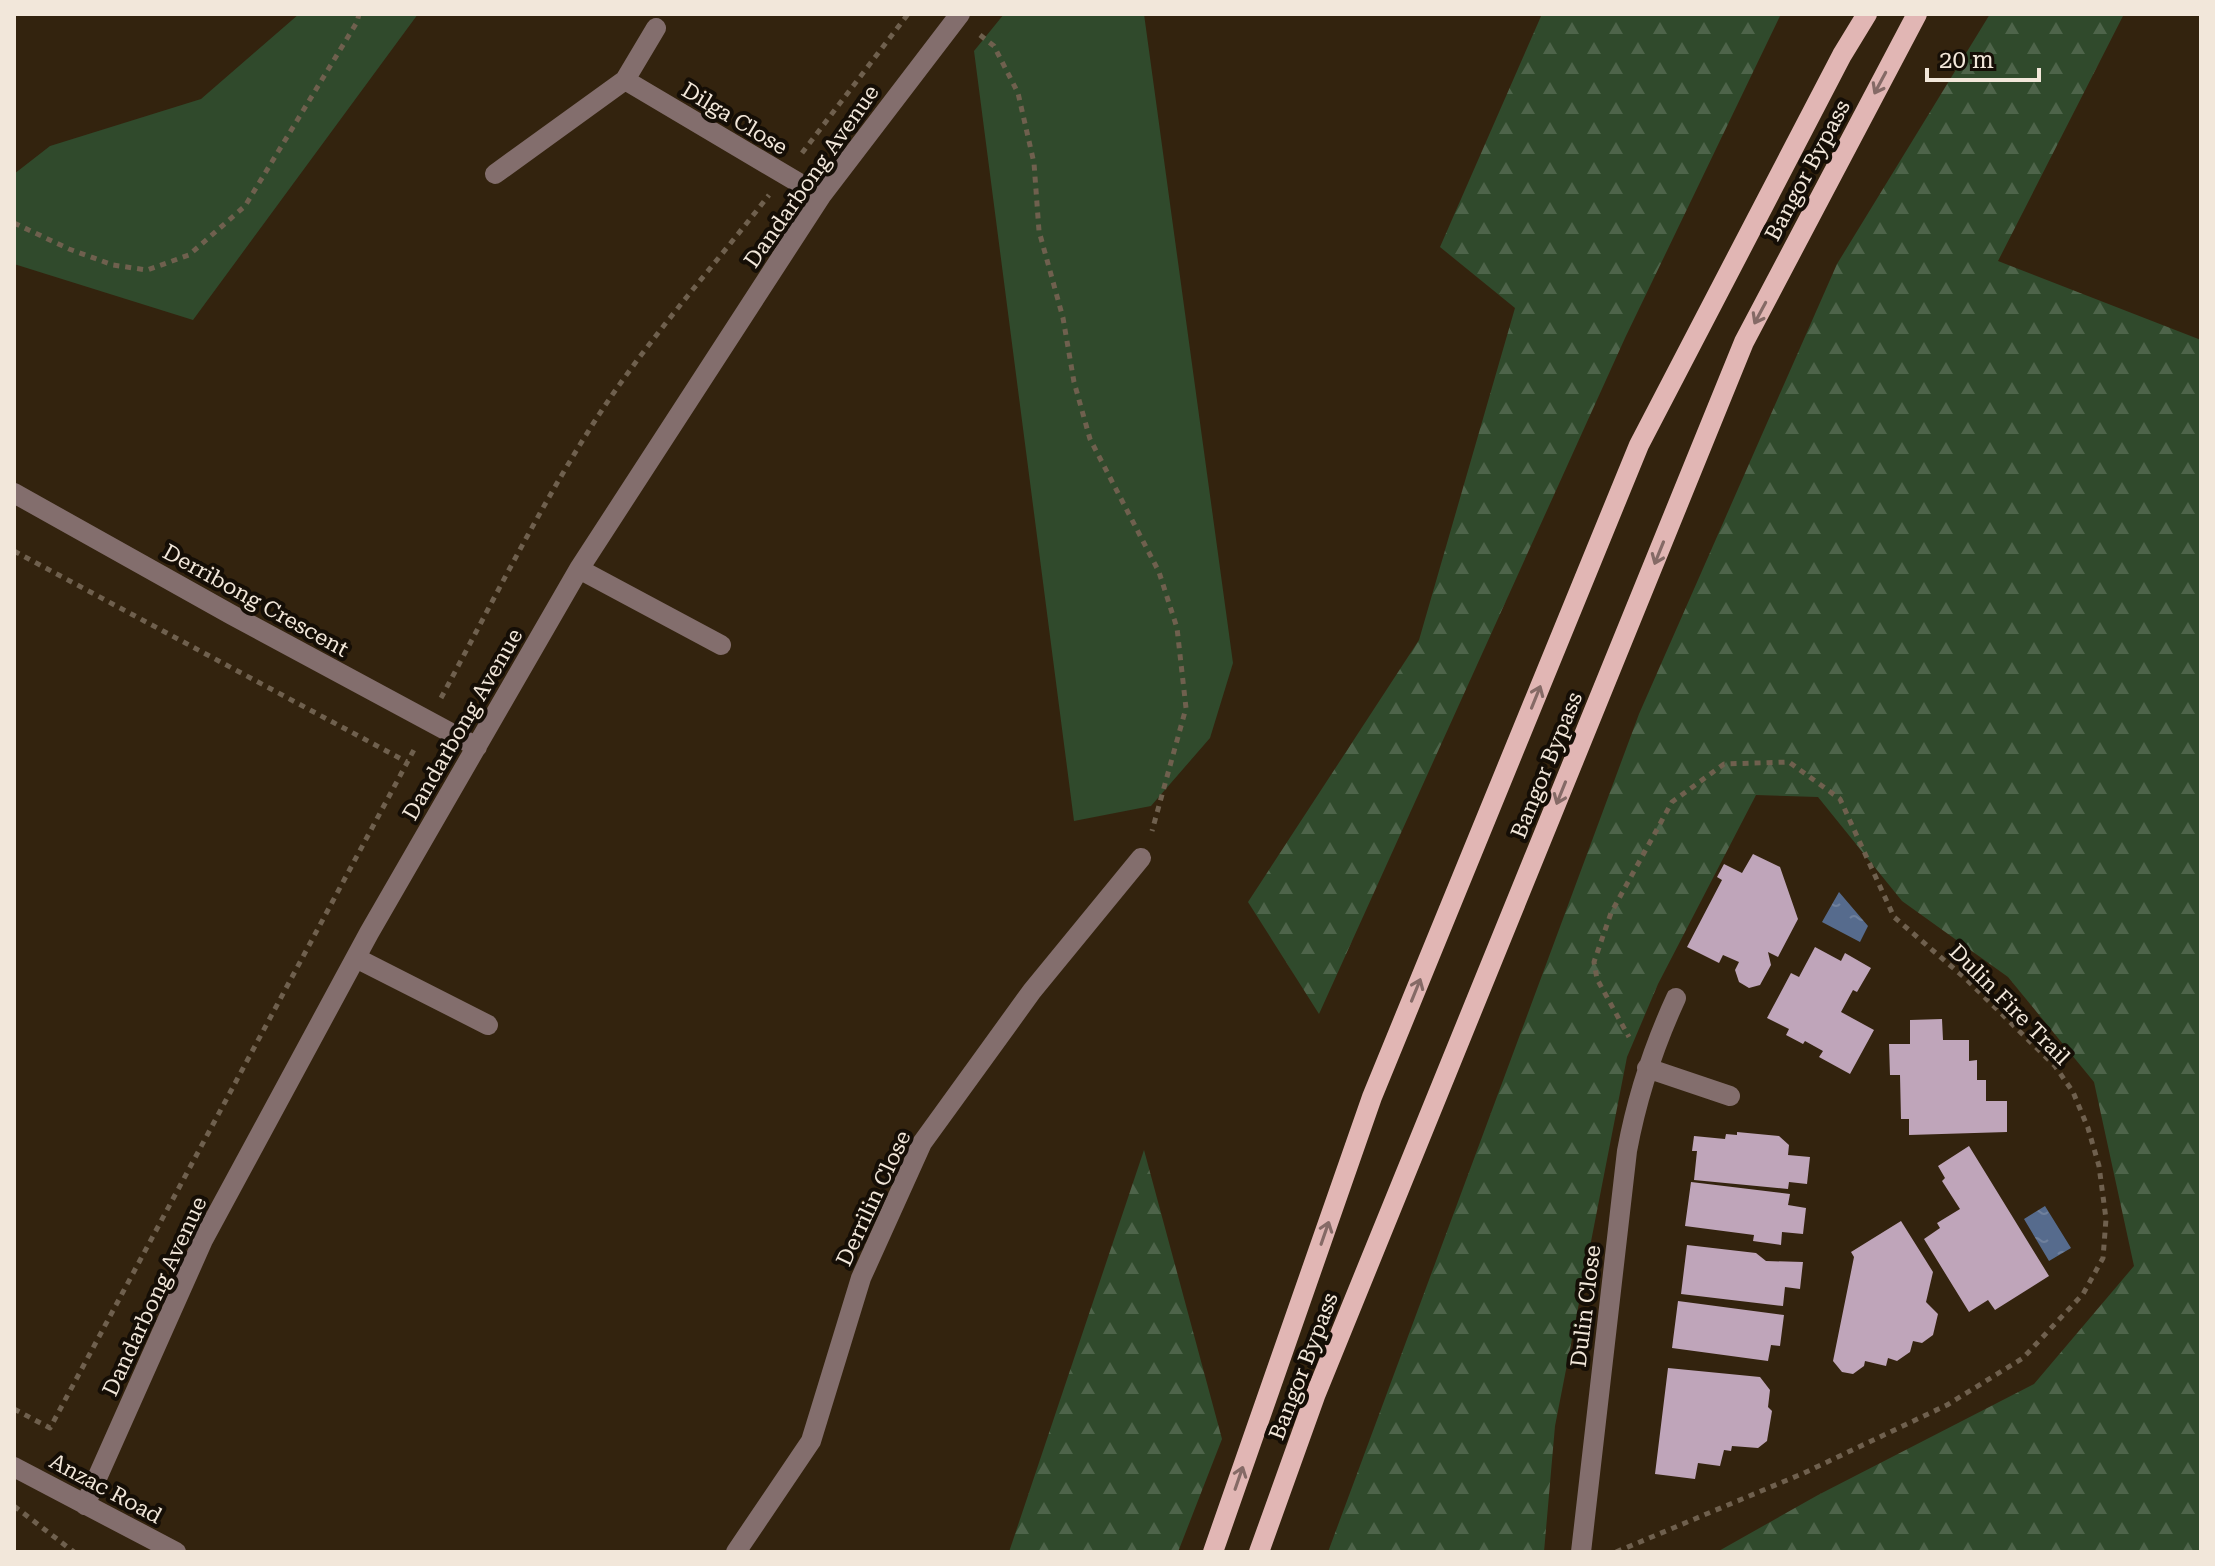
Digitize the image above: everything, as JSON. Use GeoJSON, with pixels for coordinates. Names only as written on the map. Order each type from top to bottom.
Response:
{"type":"FeatureCollection","features":[{"type":"Feature","properties":{"kind":"main road","name":"Bangor Bypass"},"geometry":{"type":"LineString","coordinates":[[1213,1552],[1372,1097],[1639,445],[1842,55],[1867,14]]}},
{"type":"Feature","properties":{"kind":"main road","name":"Bangor Bypass"},"geometry":{"type":"LineString","coordinates":[[1259,1552],[1315,1396],[1744,342],[1917,14]]}},
{"type":"Feature","properties":{"kind":"street","name":"Dandarbong Avenue"},"geometry":{"type":"LineString","coordinates":[[85,1505],[203,1240],[356,958],[579,569],[821,196],[958,16]]}},
{"type":"Feature","properties":{"kind":"street"},"geometry":{"type":"LineString","coordinates":[[495,174],[625,80],[656,28]]}},
{"type":"Feature","properties":{"kind":"street","name":"Dilga Close"},"geometry":{"type":"LineString","coordinates":[[625,80],[821,196]]}},
{"type":"Feature","properties":{"kind":"street","name":"Derribong Crescent"},"geometry":{"type":"LineString","coordinates":[[14,493],[477,747]]}},
{"type":"Feature","properties":{"kind":"street"},"geometry":{"type":"LineString","coordinates":[[579,569],[721,645]]}},
{"type":"Feature","properties":{"kind":"street","name":"Derrilin Close"},"geometry":{"type":"LineString","coordinates":[[736,1552],[811,1441],[861,1278],[922,1143],[1032,991],[1141,858]]}},
{"type":"Feature","properties":{"kind":"street"},"geometry":{"type":"LineString","coordinates":[[356,958],[488,1025]]}},
{"type":"Feature","properties":{"kind":"street","name":"Dulin Close"},"geometry":{"type":"LineString","coordinates":[[1581,1552],[1627,1151],[1647,1068],[1676,998]]}},
{"type":"Feature","properties":{"kind":"street"},"geometry":{"type":"LineString","coordinates":[[1647,1068],[1730,1096]]}},
{"type":"Feature","properties":{"kind":"street","name":"Anzac Road"},"geometry":{"type":"LineString","coordinates":[[14,1467],[163,1549]]}},
{"type":"Feature","properties":{"kind":"path"},"geometry":{"type":"LineString","coordinates":[[14,223],[69,249],[113,265],[147,270],[189,255],[245,206],[359,14]]}},
{"type":"Feature","properties":{"kind":"path"},"geometry":{"type":"LineString","coordinates":[[958,16],[994,46],[1018,93],[1034,163],[1039,231],[1063,318],[1074,382],[1090,439],[1159,572],[1177,628],[1186,708],[1158,817],[1141,858]]}},
{"type":"Feature","properties":{"kind":"path"},"geometry":{"type":"LineString","coordinates":[[14,551],[407,762]]}},
{"type":"Feature","properties":{"kind":"path","name":"Dulin Fire Trail"},"geometry":{"type":"LineString","coordinates":[[1616,1552],[1818,1466],[1947,1405],[2023,1358],[2083,1294],[2103,1258],[2106,1219],[2099,1166],[2088,1128],[2073,1092],[2055,1066],[1966,979],[1894,917],[1840,799],[1789,762],[1724,764],[1672,802],[1611,913],[1594,962],[1597,979],[1647,1068]]}},
{"type":"Feature","properties":{"kind":"path"},"geometry":{"type":"LineString","coordinates":[[14,1506],[74,1552]]}},
{"type":"Feature","properties":{"kind":"green space"},"geometry":{"type":"Polygon","coordinates":[[[299,14],[418,14],[193,320],[14,264],[14,174],[50,146],[201,99],[299,14]]]}},
{"type":"Feature","properties":{"kind":"green space"},"geometry":{"type":"Polygon","coordinates":[[[1004,14],[1144,14],[1233,663],[1210,738],[1151,806],[1074,821],[974,51],[1004,14]]]}},
{"type":"Feature","properties":{"kind":"green space"},"geometry":{"type":"Polygon","coordinates":[[[1542,14],[1781,14],[1625,338],[1319,1014],[1248,902],[1419,640],[1515,308],[1440,247],[1542,14]]]}},
{"type":"Feature","properties":{"kind":"green space"},"geometry":{"type":"Polygon","coordinates":[[[1990,14],[2124,14],[1998,261],[2201,340],[2201,1552],[1717,1552],[1818,1495],[2034,1384],[2134,1266],[2094,1082],[2008,977],[1902,901],[1818,797],[1756,795],[1658,984],[1627,1057],[1555,1426],[1544,1552],[1328,1552],[1639,714],[1837,264],[1990,14]]]}},
{"type":"Feature","properties":{"kind":"green space"},"geometry":{"type":"Polygon","coordinates":[[[1144,1150],[1222,1439],[1178,1552],[1009,1552],[1144,1150]]]}},
{"type":"Feature","properties":{"kind":"water"},"geometry":{"type":"Polygon","coordinates":[[[1839,892],[1868,926],[1860,942],[1822,922],[1839,892]]]}},
{"type":"Feature","properties":{"kind":"water"},"geometry":{"type":"Polygon","coordinates":[[[2045,1206],[2071,1248],[2049,1261],[2024,1219],[2045,1206]]]}},
{"type":"Feature","properties":{"kind":"building"},"geometry":{"type":"Polygon","coordinates":[[[1753,854],[1780,867],[1798,919],[1778,957],[1768,952],[1771,965],[1760,985],[1749,988],[1739,982],[1735,970],[1739,962],[1723,955],[1719,963],[1687,947],[1722,880],[1717,877],[1724,864],[1742,873],[1753,854]]]}},
{"type":"Feature","properties":{"kind":"building"},"geometry":{"type":"Polygon","coordinates":[[[1815,947],[1841,961],[1845,953],[1871,968],[1857,992],[1853,990],[1841,1012],[1874,1030],[1850,1074],[1819,1057],[1823,1051],[1786,1035],[1789,1029],[1767,1018],[1791,973],[1799,977],[1815,947]]]}},
{"type":"Feature","properties":{"kind":"building"},"geometry":{"type":"Polygon","coordinates":[[[1942,1019],[1943,1040],[1969,1040],[1969,1061],[1977,1060],[1977,1080],[1986,1080],[1986,1101],[2007,1101],[2007,1132],[1909,1135],[1909,1119],[1901,1119],[1900,1075],[1890,1075],[1889,1044],[1910,1044],[1910,1020],[1942,1019]]]}},
{"type":"Feature","properties":{"kind":"building"},"geometry":{"type":"Polygon","coordinates":[[[1737,1132],[1779,1136],[1789,1145],[1788,1155],[1810,1157],[1807,1184],[1789,1182],[1788,1189],[1694,1180],[1697,1151],[1692,1151],[1694,1136],[1725,1139],[1726,1134],[1737,1135],[1737,1132]]]}},
{"type":"Feature","properties":{"kind":"building"},"geometry":{"type":"Polygon","coordinates":[[[1969,1146],[2049,1276],[1995,1310],[1988,1300],[1969,1312],[1924,1239],[1940,1228],[1937,1223],[1960,1209],[1942,1181],[1945,1178],[1938,1166],[1969,1146]]]}},
{"type":"Feature","properties":{"kind":"building"},"geometry":{"type":"Polygon","coordinates":[[[1691,1182],[1790,1194],[1788,1205],[1806,1208],[1803,1234],[1782,1232],[1781,1245],[1753,1241],[1754,1235],[1685,1226],[1691,1182]]]}},
{"type":"Feature","properties":{"kind":"building"},"geometry":{"type":"Polygon","coordinates":[[[1901,1221],[1933,1272],[1926,1302],[1938,1314],[1933,1335],[1922,1343],[1913,1341],[1910,1352],[1897,1361],[1888,1358],[1886,1366],[1865,1361],[1864,1366],[1853,1374],[1842,1372],[1833,1361],[1854,1257],[1851,1252],[1901,1221]]]}},
{"type":"Feature","properties":{"kind":"building"},"geometry":{"type":"Polygon","coordinates":[[[1687,1245],[1756,1253],[1766,1261],[1803,1262],[1800,1289],[1785,1287],[1783,1306],[1681,1294],[1687,1245]]]}},
{"type":"Feature","properties":{"kind":"building"},"geometry":{"type":"Polygon","coordinates":[[[1678,1301],[1784,1315],[1780,1346],[1771,1345],[1768,1361],[1672,1348],[1678,1301]]]}},
{"type":"Feature","properties":{"kind":"building"},"geometry":{"type":"Polygon","coordinates":[[[1668,1368],[1760,1377],[1770,1390],[1768,1407],[1772,1411],[1767,1441],[1758,1448],[1732,1446],[1731,1451],[1724,1450],[1720,1466],[1698,1463],[1695,1479],[1655,1474],[1668,1368]]]}}]}
